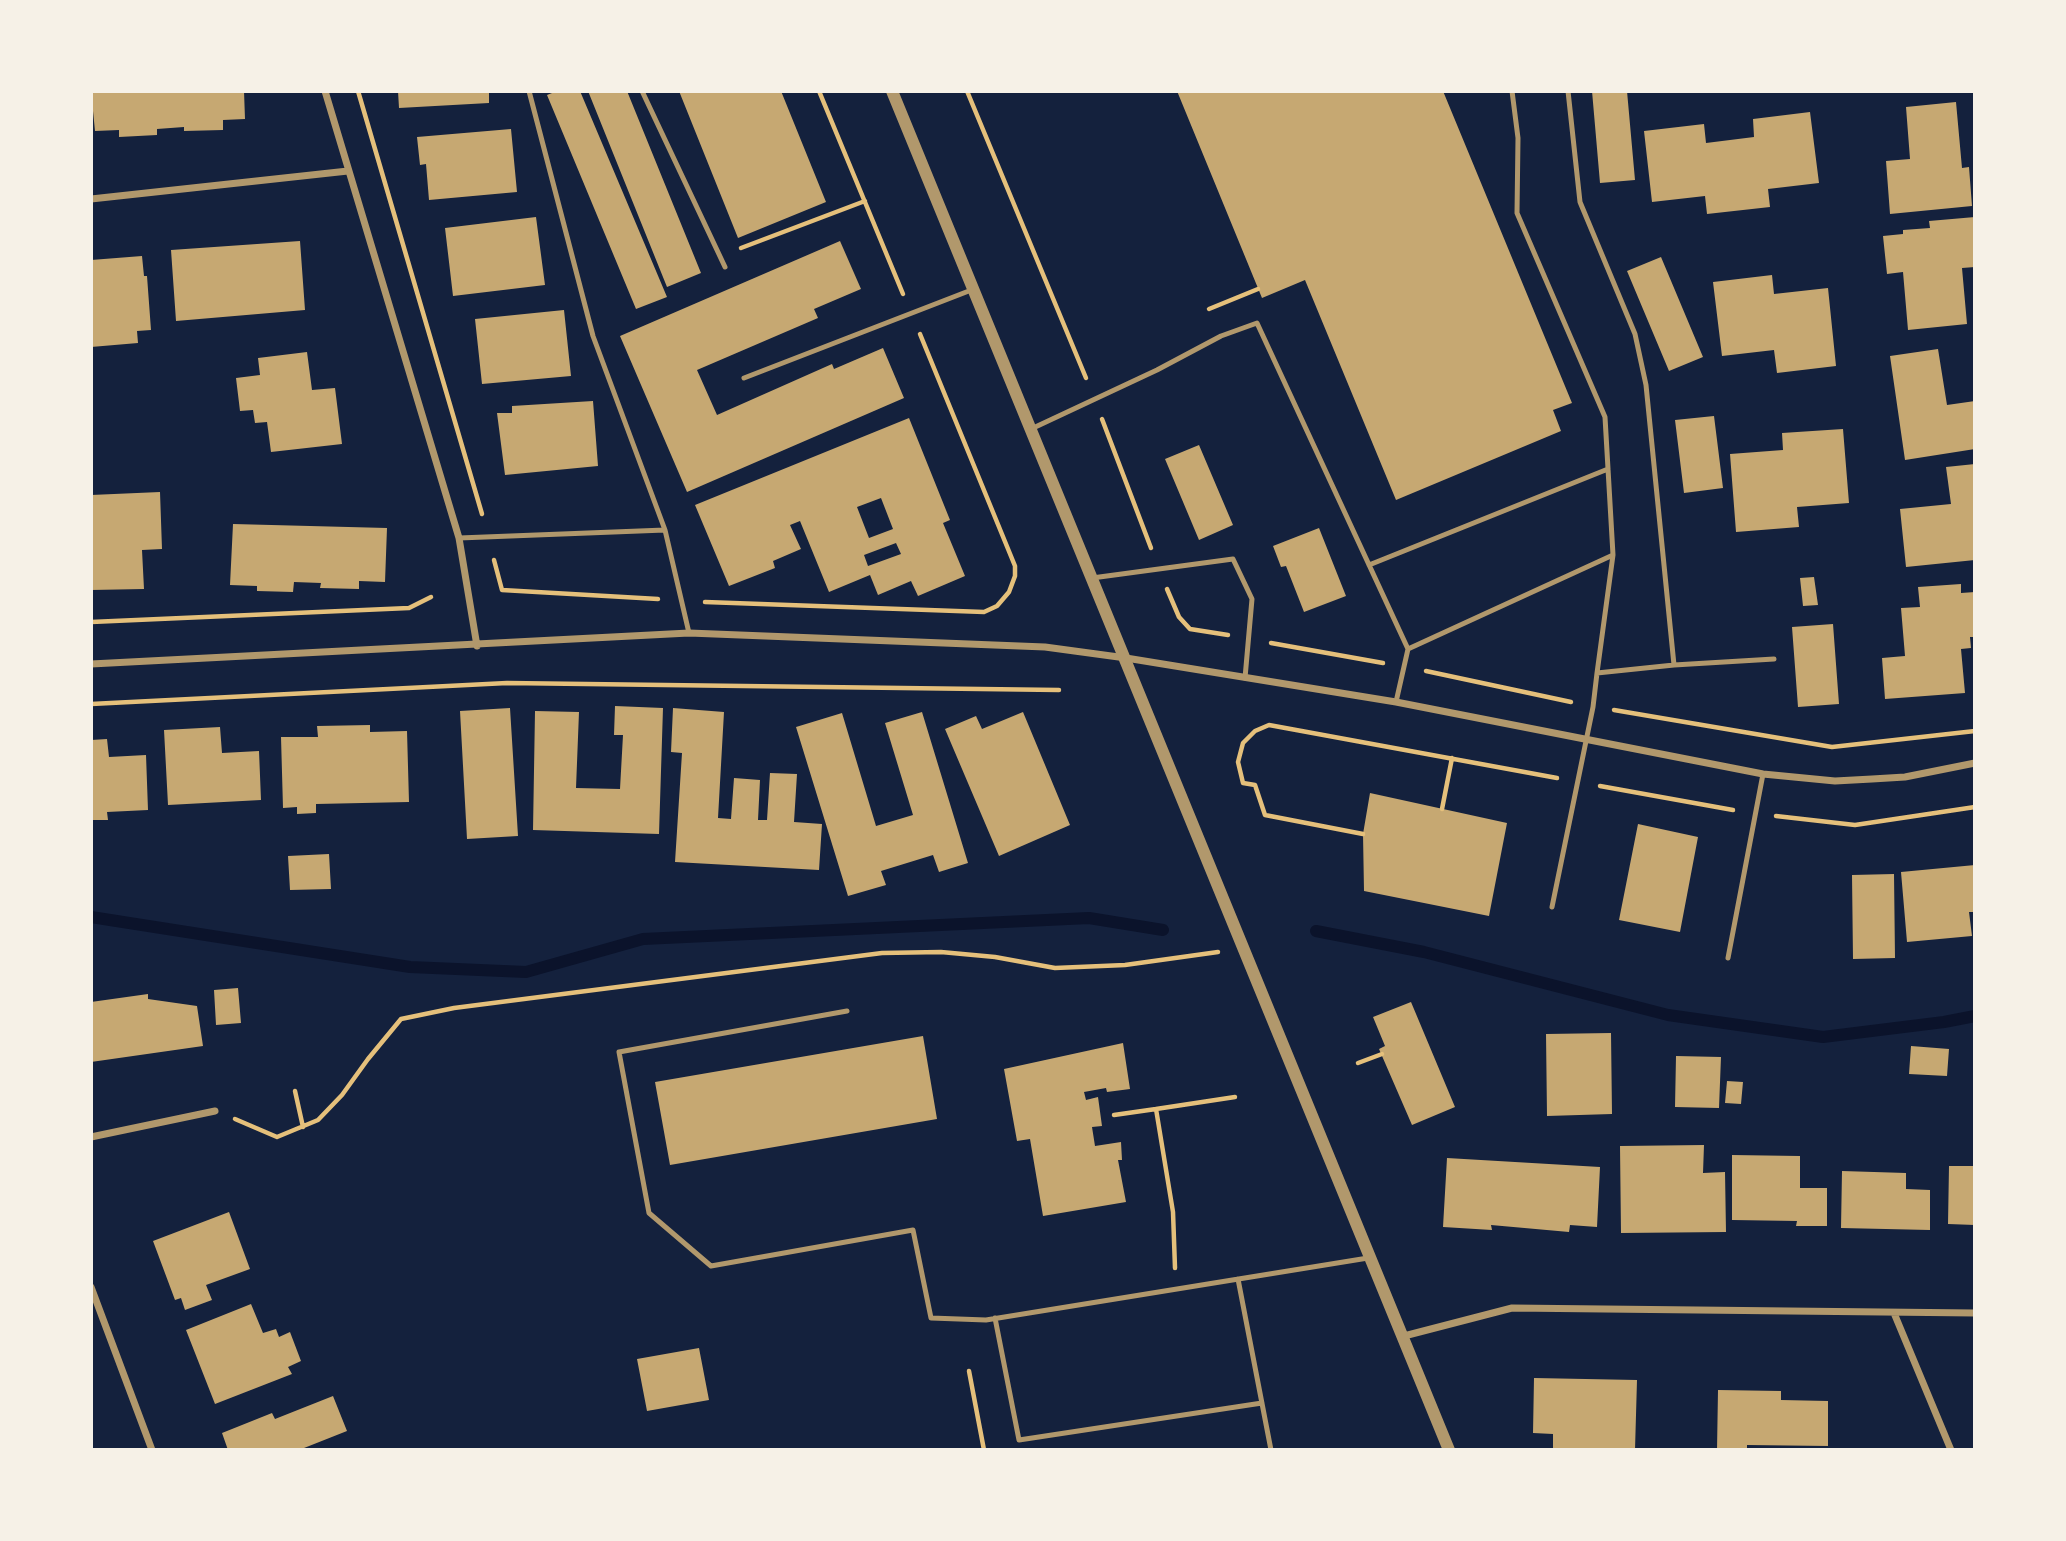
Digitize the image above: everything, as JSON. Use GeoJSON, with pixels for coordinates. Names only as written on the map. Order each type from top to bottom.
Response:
{"type":"FeatureCollection","features":[{"type":"Feature","properties":{"kind":"street"},"geometry":{"type":"LineString","coordinates":[[326,91],[460,538],[477,646]]}},
{"type":"Feature","properties":{"kind":"street"},"geometry":{"type":"LineString","coordinates":[[892,91],[1449,1450]]}},
{"type":"Feature","properties":{"kind":"street"},"geometry":{"type":"LineString","coordinates":[[91,199],[348,171]]}},
{"type":"Feature","properties":{"kind":"street"},"geometry":{"type":"LineString","coordinates":[[91,664],[688,634],[1045,647],[1396,702],[1763,774],[1835,781],[1905,777],[1975,763]]}},
{"type":"Feature","properties":{"kind":"street"},"geometry":{"type":"LineString","coordinates":[[91,1137],[215,1111]]}},
{"type":"Feature","properties":{"kind":"street"},"geometry":{"type":"LineString","coordinates":[[91,1287],[152,1450]]}},
{"type":"Feature","properties":{"kind":"street"},"geometry":{"type":"LineString","coordinates":[[1404,1336],[1512,1308],[1975,1313]]}},
{"type":"Feature","properties":{"kind":"street"},"geometry":{"type":"LineString","coordinates":[[1894,1313],[1951,1450]]}},
{"type":"Feature","properties":{"kind":"lane"},"geometry":{"type":"LineString","coordinates":[[529,91],[593,337],[665,530],[688,634]]}},
{"type":"Feature","properties":{"kind":"lane"},"geometry":{"type":"LineString","coordinates":[[642,91],[725,267]]}},
{"type":"Feature","properties":{"kind":"lane"},"geometry":{"type":"LineString","coordinates":[[1512,91],[1518,138],[1517,213],[1605,417],[1613,555],[1593,707],[1552,907]]}},
{"type":"Feature","properties":{"kind":"lane"},"geometry":{"type":"LineString","coordinates":[[1568,91],[1580,202],[1635,334],[1646,385],[1674,665]]}},
{"type":"Feature","properties":{"kind":"lane"},"geometry":{"type":"LineString","coordinates":[[744,378],[974,289]]}},
{"type":"Feature","properties":{"kind":"lane"},"geometry":{"type":"LineString","coordinates":[[1030,429],[1221,337],[1257,323],[1408,649],[1396,702]]}},
{"type":"Feature","properties":{"kind":"lane"},"geometry":{"type":"LineString","coordinates":[[1369,565],[1608,469]]}},
{"type":"Feature","properties":{"kind":"lane"},"geometry":{"type":"LineString","coordinates":[[460,538],[665,530]]}},
{"type":"Feature","properties":{"kind":"lane"},"geometry":{"type":"LineString","coordinates":[[1408,649],[1613,555]]}},
{"type":"Feature","properties":{"kind":"lane"},"geometry":{"type":"LineString","coordinates":[[1092,578],[1233,559],[1252,599],[1245,678]]}},
{"type":"Feature","properties":{"kind":"lane"},"geometry":{"type":"LineString","coordinates":[[1597,673],[1774,659]]}},
{"type":"Feature","properties":{"kind":"lane"},"geometry":{"type":"LineString","coordinates":[[1728,958],[1763,774]]}},
{"type":"Feature","properties":{"kind":"lane"},"geometry":{"type":"LineString","coordinates":[[847,1011],[619,1052],[649,1213],[711,1266],[913,1230],[931,1318],[986,1320],[1371,1258]]}},
{"type":"Feature","properties":{"kind":"lane"},"geometry":{"type":"LineString","coordinates":[[1238,1279],[1271,1450]]}},
{"type":"Feature","properties":{"kind":"lane"},"geometry":{"type":"LineString","coordinates":[[995,1318],[1021,1450]]}},
{"type":"Feature","properties":{"kind":"lane"},"geometry":{"type":"LineString","coordinates":[[1019,1440],[1262,1403]]}},
{"type":"Feature","properties":{"kind":"path"},"geometry":{"type":"LineString","coordinates":[[358,91],[489,537],[502,590],[681,601],[984,612],[998,606],[1009,592],[1015,576],[1015,566],[820,91]]}},
{"type":"Feature","properties":{"kind":"path"},"geometry":{"type":"LineString","coordinates":[[967,91],[1094,399],[1178,617],[1190,629],[1403,667],[1593,707],[1832,747],[1975,731]]}},
{"type":"Feature","properties":{"kind":"path"},"geometry":{"type":"LineString","coordinates":[[719,256],[865,201]]}},
{"type":"Feature","properties":{"kind":"path"},"geometry":{"type":"LineString","coordinates":[[1209,309],[1258,289]]}},
{"type":"Feature","properties":{"kind":"path"},"geometry":{"type":"LineString","coordinates":[[91,622],[410,608],[431,597]]}},
{"type":"Feature","properties":{"kind":"path"},"geometry":{"type":"LineString","coordinates":[[91,704],[507,684],[1059,690]]}},
{"type":"Feature","properties":{"kind":"path"},"geometry":{"type":"LineString","coordinates":[[1363,834],[1265,815],[1255,785],[1243,783],[1238,762],[1243,743],[1255,731],[1269,725],[1577,782]]}},
{"type":"Feature","properties":{"kind":"path"},"geometry":{"type":"LineString","coordinates":[[1442,809],[1452,758]]}},
{"type":"Feature","properties":{"kind":"path"},"geometry":{"type":"LineString","coordinates":[[215,1111],[277,1137],[303,1127],[318,1120],[342,1095],[401,1018],[454,1008],[882,953],[941,952],[995,957],[1055,968],[1125,965],[1244,948]]}},
{"type":"Feature","properties":{"kind":"path"},"geometry":{"type":"LineString","coordinates":[[1358,1063],[1382,1054]]}},
{"type":"Feature","properties":{"kind":"path"},"geometry":{"type":"LineString","coordinates":[[295,1091],[303,1127]]}},
{"type":"Feature","properties":{"kind":"path"},"geometry":{"type":"LineString","coordinates":[[1114,1115],[1235,1097]]}},
{"type":"Feature","properties":{"kind":"path"},"geometry":{"type":"LineString","coordinates":[[1156,1109],[1173,1212],[1175,1273]]}},
{"type":"Feature","properties":{"kind":"path"},"geometry":{"type":"LineString","coordinates":[[969,1371],[985,1450]]}},
{"type":"Feature","properties":{"kind":"building"},"geometry":{"type":"Polygon","coordinates":[[[91,91],[244,91],[245,119],[223,120],[223,130],[184,131],[184,127],[157,129],[157,135],[119,137],[119,130],[95,131],[91,91]]]}},
{"type":"Feature","properties":{"kind":"building"},"geometry":{"type":"Polygon","coordinates":[[[398,91],[489,91],[489,103],[399,108],[398,91]]]}},
{"type":"Feature","properties":{"kind":"building"},"geometry":{"type":"Polygon","coordinates":[[[557,91],[580,91],[667,297],[636,309],[547,95],[557,91]]]}},
{"type":"Feature","properties":{"kind":"building"},"geometry":{"type":"Polygon","coordinates":[[[588,91],[627,91],[701,273],[667,287],[588,91]]]}},
{"type":"Feature","properties":{"kind":"building"},"geometry":{"type":"Polygon","coordinates":[[[679,91],[781,91],[826,202],[738,238],[679,91]]]}},
{"type":"Feature","properties":{"kind":"building"},"geometry":{"type":"Polygon","coordinates":[[[1177,91],[1443,91],[1572,403],[1553,410],[1561,431],[1396,500],[1305,280],[1262,298],[1177,91]]]}},
{"type":"Feature","properties":{"kind":"building"},"geometry":{"type":"Polygon","coordinates":[[[1592,91],[1627,91],[1635,180],[1600,183],[1592,91]]]}},
{"type":"Feature","properties":{"kind":"building"},"geometry":{"type":"Polygon","coordinates":[[[1956,102],[1962,168],[1969,167],[1972,206],[1890,214],[1886,161],[1910,159],[1906,107],[1956,102]]]}},
{"type":"Feature","properties":{"kind":"building"},"geometry":{"type":"Polygon","coordinates":[[[1810,112],[1819,183],[1768,189],[1770,207],[1707,214],[1705,196],[1652,202],[1644,131],[1704,124],[1706,143],[1754,137],[1753,119],[1810,112]]]}},
{"type":"Feature","properties":{"kind":"building"},"geometry":{"type":"Polygon","coordinates":[[[511,129],[517,192],[429,200],[426,164],[420,165],[417,137],[511,129]]]}},
{"type":"Feature","properties":{"kind":"building"},"geometry":{"type":"Polygon","coordinates":[[[536,217],[545,285],[453,296],[445,228],[536,217]]]}},
{"type":"Feature","properties":{"kind":"building"},"geometry":{"type":"Polygon","coordinates":[[[1975,217],[1975,267],[1962,268],[1967,324],[1908,330],[1903,272],[1887,274],[1883,236],[1903,234],[1903,230],[1930,228],[1929,221],[1975,217]]]}},
{"type":"Feature","properties":{"kind":"building"},"geometry":{"type":"Polygon","coordinates":[[[300,241],[305,310],[176,321],[171,250],[300,241]]]}},
{"type":"Feature","properties":{"kind":"building"},"geometry":{"type":"Polygon","coordinates":[[[840,241],[861,289],[814,309],[818,318],[697,370],[717,415],[832,364],[834,369],[883,348],[904,398],[687,492],[620,336],[840,241]]]}},
{"type":"Feature","properties":{"kind":"building"},"geometry":{"type":"Polygon","coordinates":[[[142,256],[144,276],[147,276],[151,330],[137,331],[138,343],[91,347],[91,260],[142,256]]]}},
{"type":"Feature","properties":{"kind":"building"},"geometry":{"type":"Polygon","coordinates":[[[1661,257],[1703,357],[1669,371],[1627,271],[1661,257]]]}},
{"type":"Feature","properties":{"kind":"building"},"geometry":{"type":"Polygon","coordinates":[[[1772,275],[1774,294],[1828,288],[1836,366],[1777,373],[1774,350],[1722,356],[1713,282],[1772,275]]]}},
{"type":"Feature","properties":{"kind":"building"},"geometry":{"type":"Polygon","coordinates":[[[564,310],[571,376],[482,384],[475,319],[564,310]]]}},
{"type":"Feature","properties":{"kind":"building"},"geometry":{"type":"Polygon","coordinates":[[[1938,349],[1947,405],[1975,401],[1975,449],[1905,460],[1890,356],[1938,349]]]}},
{"type":"Feature","properties":{"kind":"building"},"geometry":{"type":"Polygon","coordinates":[[[307,352],[312,390],[335,388],[342,444],[271,452],[267,422],[255,423],[253,410],[240,411],[236,378],[260,375],[258,358],[307,352]]]}},
{"type":"Feature","properties":{"kind":"building"},"geometry":{"type":"Polygon","coordinates":[[[593,401],[598,466],[505,475],[497,413],[512,413],[512,406],[593,401]]]}},
{"type":"Feature","properties":{"kind":"building"},"geometry":{"type":"Polygon","coordinates":[[[1714,416],[1723,488],[1684,493],[1675,420],[1714,416]]]}},
{"type":"Feature","properties":{"kind":"building"},"geometry":{"type":"Polygon","coordinates":[[[909,418],[950,520],[943,523],[965,576],[918,596],[911,581],[878,595],[870,575],[829,592],[800,521],[790,525],[801,549],[773,561],[775,568],[729,586],[695,505],[909,418]],[[881,498],[857,507],[869,538],[893,529],[881,498]],[[896,543],[864,555],[868,566],[901,554],[896,543]]]}},
{"type":"Feature","properties":{"kind":"building"},"geometry":{"type":"Polygon","coordinates":[[[1843,429],[1849,503],[1797,507],[1799,527],[1736,532],[1730,454],[1783,450],[1782,433],[1843,429]]]}},
{"type":"Feature","properties":{"kind":"building"},"geometry":{"type":"Polygon","coordinates":[[[1199,445],[1233,525],[1199,540],[1165,459],[1199,445]]]}},
{"type":"Feature","properties":{"kind":"building"},"geometry":{"type":"Polygon","coordinates":[[[1975,464],[1975,560],[1906,567],[1900,509],[1951,504],[1946,467],[1975,464]]]}},
{"type":"Feature","properties":{"kind":"building"},"geometry":{"type":"Polygon","coordinates":[[[160,492],[162,549],[142,550],[144,589],[91,590],[91,495],[160,492]]]}},
{"type":"Feature","properties":{"kind":"building"},"geometry":{"type":"Polygon","coordinates":[[[233,524],[387,528],[385,582],[359,581],[359,589],[320,588],[321,583],[294,582],[293,592],[257,591],[257,586],[230,585],[233,524]]]}},
{"type":"Feature","properties":{"kind":"building"},"geometry":{"type":"Polygon","coordinates":[[[1319,528],[1346,596],[1304,612],[1286,566],[1281,567],[1273,546],[1319,528]]]}},
{"type":"Feature","properties":{"kind":"building"},"geometry":{"type":"Polygon","coordinates":[[[1814,577],[1818,605],[1803,606],[1800,578],[1814,577]]]}},
{"type":"Feature","properties":{"kind":"building"},"geometry":{"type":"Polygon","coordinates":[[[1961,584],[1961,593],[1975,592],[1975,637],[1970,637],[1971,648],[1961,649],[1965,693],[1885,699],[1882,658],[1905,656],[1901,608],[1920,607],[1918,587],[1961,584]]]}},
{"type":"Feature","properties":{"kind":"building"},"geometry":{"type":"Polygon","coordinates":[[[1833,624],[1839,704],[1798,707],[1792,627],[1833,624]]]}},
{"type":"Feature","properties":{"kind":"building"},"geometry":{"type":"Polygon","coordinates":[[[615,706],[663,708],[659,834],[533,830],[535,711],[579,712],[576,788],[620,789],[623,735],[614,735],[615,706]]]}},
{"type":"Feature","properties":{"kind":"building"},"geometry":{"type":"Polygon","coordinates":[[[510,708],[518,836],[467,839],[460,711],[510,708]]]}},
{"type":"Feature","properties":{"kind":"building"},"geometry":{"type":"Polygon","coordinates":[[[673,708],[724,712],[718,818],[731,819],[734,778],[760,780],[758,820],[767,820],[770,773],[797,774],[794,822],[822,824],[819,870],[675,862],[682,753],[671,752],[673,708]]]}},
{"type":"Feature","properties":{"kind":"building"},"geometry":{"type":"Polygon","coordinates":[[[922,712],[968,863],[939,872],[933,855],[881,871],[886,885],[848,896],[796,727],[842,713],[876,826],[913,815],[885,723],[922,712]]]}},
{"type":"Feature","properties":{"kind":"building"},"geometry":{"type":"Polygon","coordinates":[[[1023,712],[1070,825],[999,856],[945,729],[976,716],[982,729],[1023,712]]]}},
{"type":"Feature","properties":{"kind":"building"},"geometry":{"type":"Polygon","coordinates":[[[370,725],[370,732],[407,731],[409,802],[316,804],[316,813],[297,814],[297,807],[283,808],[281,737],[318,737],[317,726],[370,725]]]}},
{"type":"Feature","properties":{"kind":"building"},"geometry":{"type":"Polygon","coordinates":[[[220,727],[222,753],[259,751],[261,800],[168,805],[164,730],[220,727]]]}},
{"type":"Feature","properties":{"kind":"building"},"geometry":{"type":"Polygon","coordinates":[[[107,739],[109,757],[146,755],[148,810],[107,812],[108,820],[91,820],[91,740],[107,739]]]}},
{"type":"Feature","properties":{"kind":"building"},"geometry":{"type":"Polygon","coordinates":[[[1370,793],[1507,823],[1489,916],[1364,891],[1363,834],[1370,793]]]}},
{"type":"Feature","properties":{"kind":"building"},"geometry":{"type":"Polygon","coordinates":[[[1638,824],[1698,837],[1680,932],[1619,920],[1638,824]]]}},
{"type":"Feature","properties":{"kind":"building"},"geometry":{"type":"Polygon","coordinates":[[[329,854],[331,889],[290,890],[288,856],[329,854]]]}},
{"type":"Feature","properties":{"kind":"building"},"geometry":{"type":"Polygon","coordinates":[[[1975,865],[1975,912],[1969,912],[1972,936],[1907,942],[1901,872],[1975,865]]]}},
{"type":"Feature","properties":{"kind":"building"},"geometry":{"type":"Polygon","coordinates":[[[1894,874],[1895,958],[1853,959],[1852,875],[1894,874]]]}},
{"type":"Feature","properties":{"kind":"building"},"geometry":{"type":"Polygon","coordinates":[[[238,988],[241,1023],[216,1025],[214,990],[238,988]]]}},
{"type":"Feature","properties":{"kind":"building"},"geometry":{"type":"Polygon","coordinates":[[[148,994],[148,999],[197,1006],[203,1046],[91,1062],[91,1002],[148,994]]]}},
{"type":"Feature","properties":{"kind":"building"},"geometry":{"type":"Polygon","coordinates":[[[1411,1002],[1455,1107],[1412,1125],[1379,1049],[1385,1046],[1373,1017],[1411,1002]]]}},
{"type":"Feature","properties":{"kind":"building"},"geometry":{"type":"Polygon","coordinates":[[[1611,1033],[1612,1114],[1547,1116],[1546,1034],[1611,1033]]]}},
{"type":"Feature","properties":{"kind":"building"},"geometry":{"type":"Polygon","coordinates":[[[923,1036],[937,1119],[670,1165],[655,1082],[923,1036]]]}},
{"type":"Feature","properties":{"kind":"building"},"geometry":{"type":"Polygon","coordinates":[[[1123,1043],[1130,1089],[1107,1092],[1106,1088],[1084,1092],[1086,1100],[1098,1097],[1102,1126],[1092,1127],[1095,1146],[1121,1142],[1122,1160],[1118,1160],[1126,1202],[1043,1216],[1030,1139],[1017,1141],[1004,1069],[1123,1043]]]}},
{"type":"Feature","properties":{"kind":"building"},"geometry":{"type":"Polygon","coordinates":[[[1911,1046],[1949,1049],[1947,1076],[1909,1074],[1911,1046]]]}},
{"type":"Feature","properties":{"kind":"building"},"geometry":{"type":"Polygon","coordinates":[[[1676,1056],[1721,1057],[1719,1108],[1675,1107],[1676,1056]]]}},
{"type":"Feature","properties":{"kind":"building"},"geometry":{"type":"Polygon","coordinates":[[[1727,1081],[1743,1082],[1741,1104],[1725,1103],[1727,1081]]]}},
{"type":"Feature","properties":{"kind":"building"},"geometry":{"type":"Polygon","coordinates":[[[1704,1145],[1703,1173],[1725,1172],[1726,1232],[1621,1233],[1620,1146],[1704,1145]]]}},
{"type":"Feature","properties":{"kind":"building"},"geometry":{"type":"Polygon","coordinates":[[[1732,1155],[1800,1156],[1800,1188],[1827,1188],[1827,1226],[1796,1226],[1797,1221],[1732,1220],[1732,1155]]]}},
{"type":"Feature","properties":{"kind":"building"},"geometry":{"type":"Polygon","coordinates":[[[1447,1158],[1600,1167],[1597,1227],[1570,1225],[1569,1232],[1491,1225],[1492,1230],[1443,1227],[1447,1158]]]}},
{"type":"Feature","properties":{"kind":"building"},"geometry":{"type":"Polygon","coordinates":[[[1949,1166],[1975,1166],[1975,1225],[1948,1224],[1949,1166]]]}},
{"type":"Feature","properties":{"kind":"building"},"geometry":{"type":"Polygon","coordinates":[[[1842,1171],[1906,1173],[1906,1189],[1930,1190],[1930,1230],[1841,1228],[1842,1171]]]}},
{"type":"Feature","properties":{"kind":"building"},"geometry":{"type":"Polygon","coordinates":[[[229,1212],[250,1269],[206,1285],[212,1300],[185,1310],[181,1298],[175,1300],[153,1241],[229,1212]]]}},
{"type":"Feature","properties":{"kind":"building"},"geometry":{"type":"Polygon","coordinates":[[[251,1304],[263,1333],[276,1329],[279,1337],[290,1332],[301,1361],[288,1367],[292,1374],[215,1404],[186,1330],[251,1304]]]}},
{"type":"Feature","properties":{"kind":"building"},"geometry":{"type":"Polygon","coordinates":[[[699,1348],[709,1400],[647,1411],[637,1359],[699,1348]]]}},
{"type":"Feature","properties":{"kind":"building"},"geometry":{"type":"Polygon","coordinates":[[[1534,1378],[1637,1380],[1635,1450],[1553,1450],[1553,1434],[1533,1433],[1534,1378]]]}},
{"type":"Feature","properties":{"kind":"building"},"geometry":{"type":"Polygon","coordinates":[[[1718,1390],[1781,1391],[1781,1400],[1828,1401],[1828,1446],[1747,1445],[1747,1450],[1717,1450],[1718,1390]]]}},
{"type":"Feature","properties":{"kind":"building"},"geometry":{"type":"Polygon","coordinates":[[[333,1396],[347,1431],[299,1450],[228,1450],[222,1433],[272,1413],[275,1419],[333,1396]]]}},
{"type":"Feature","properties":{"kind":"waterway"},"geometry":{"type":"LineString","coordinates":[[91,917],[410,967],[526,972],[643,939],[1089,918],[1163,930]]}},
{"type":"Feature","properties":{"kind":"waterway"},"geometry":{"type":"LineString","coordinates":[[1316,931],[1424,952],[1668,1015],[1823,1037],[1975,1016]]}}]}
